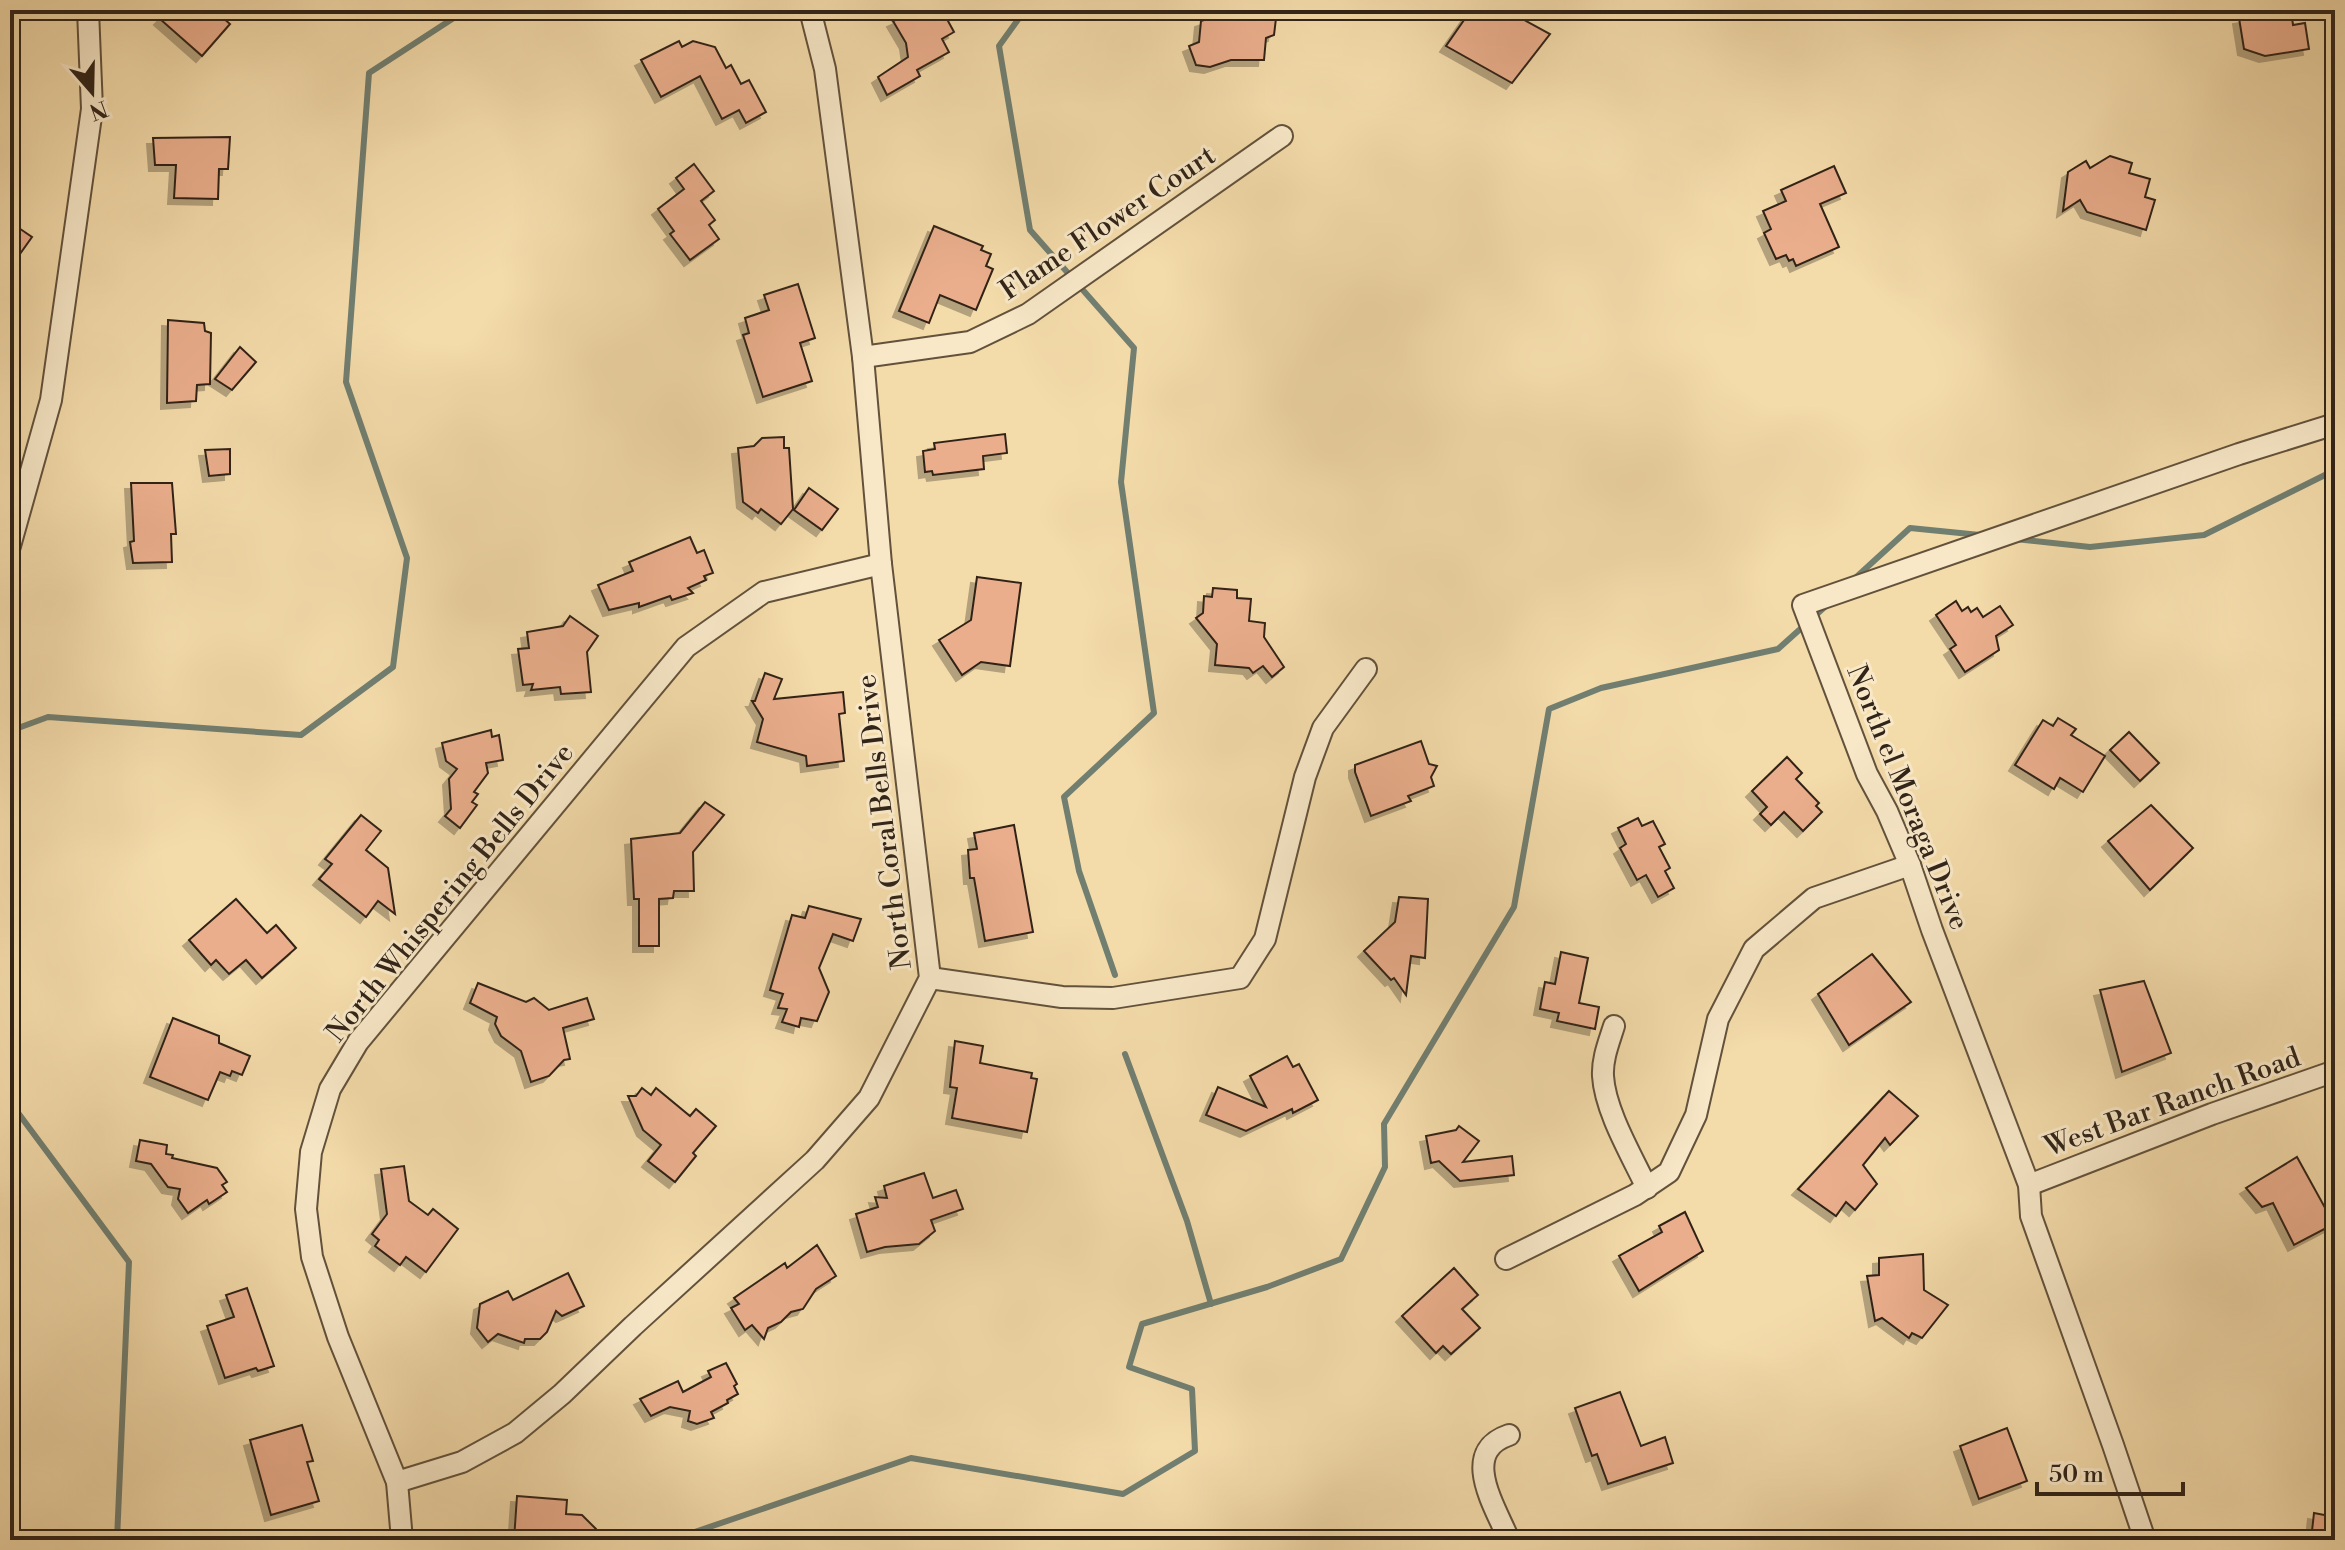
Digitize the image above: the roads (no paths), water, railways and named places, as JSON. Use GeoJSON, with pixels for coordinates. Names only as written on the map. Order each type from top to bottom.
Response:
{"type":"FeatureCollection","features":[{"type":"Feature","properties":{"kind":"street"},"geometry":{"type":"LineString","coordinates":[[10,546],[51,400],[92,109],[88,10]]}},
{"type":"Feature","properties":{"kind":"street","name":"North Coral Bells Drive"},"geometry":{"type":"LineString","coordinates":[[397,1482],[462,1462],[515,1433],[562,1394],[815,1160],[869,1098],[930,978],[881,564],[863,357],[825,69],[810,10]]}},
{"type":"Feature","properties":{"kind":"street","name":"Flame Flower Court"},"geometry":{"type":"LineString","coordinates":[[863,357],[970,342],[1028,314],[1282,136]]}},
{"type":"Feature","properties":{"kind":"street","name":"North el Moraga Drive"},"geometry":{"type":"LineString","coordinates":[[2145,1540],[2031,1216],[2029,1185],[1910,865],[1867,774],[1803,605],[2225,458],[2335,424]]}},
{"type":"Feature","properties":{"kind":"street","name":"North Whispering Bells Drive"},"geometry":{"type":"LineString","coordinates":[[402,1540],[397,1482],[338,1337],[312,1257],[306,1209],[311,1152],[330,1089],[358,1042],[686,647],[764,592],[881,564]]}},
{"type":"Feature","properties":{"kind":"street"},"geometry":{"type":"LineString","coordinates":[[930,978],[1062,997],[1113,998],[1240,978],[1265,939],[1305,777],[1323,728],[1366,669]]}},
{"type":"Feature","properties":{"kind":"street"},"geometry":{"type":"LineString","coordinates":[[1506,1259],[1647,1188],[1669,1172],[1696,1115],[1718,1019],[1754,949],[1814,898],[1910,865]]}},
{"type":"Feature","properties":{"kind":"street"},"geometry":{"type":"LineString","coordinates":[[1614,1026],[1603,1075],[1622,1135],[1647,1188]]}},
{"type":"Feature","properties":{"kind":"street","name":"West Bar Ranch Road"},"geometry":{"type":"LineString","coordinates":[[2029,1185],[2212,1114],[2335,1071]]}},
{"type":"Feature","properties":{"kind":"street"},"geometry":{"type":"LineString","coordinates":[[1509,1435],[1497,1439],[1487,1448],[1481,1464],[1509,1540]]}},
{"type":"Feature","properties":{"kind":"waterway"},"geometry":{"type":"LineString","coordinates":[[10,731],[48,717],[301,735],[393,667],[407,558],[346,382],[369,73],[466,10]]}},
{"type":"Feature","properties":{"kind":"waterway"},"geometry":{"type":"LineString","coordinates":[[1025,10],[999,46],[1030,230],[1134,348],[1121,482],[1154,713],[1064,797],[1079,871],[1115,975]]}},
{"type":"Feature","properties":{"kind":"waterway"},"geometry":{"type":"LineString","coordinates":[[2015,539],[2090,547],[2204,535],[2335,470]]}},
{"type":"Feature","properties":{"kind":"waterway"},"geometry":{"type":"LineString","coordinates":[[1852,581],[1910,528],[1980,535]]}},
{"type":"Feature","properties":{"kind":"waterway"},"geometry":{"type":"LineString","coordinates":[[682,1540],[686,1535],[911,1458],[1123,1494],[1195,1451],[1192,1389],[1129,1367],[1142,1324],[1267,1287],[1341,1259],[1385,1167],[1384,1124],[1514,907],[1549,709],[1601,688],[1778,649],[1827,605]]}},
{"type":"Feature","properties":{"kind":"waterway"},"geometry":{"type":"LineString","coordinates":[[1125,1054],[1187,1221],[1211,1304]]}},
{"type":"Feature","properties":{"kind":"waterway"},"geometry":{"type":"LineString","coordinates":[[10,1102],[129,1262],[117,1540]]}}]}
